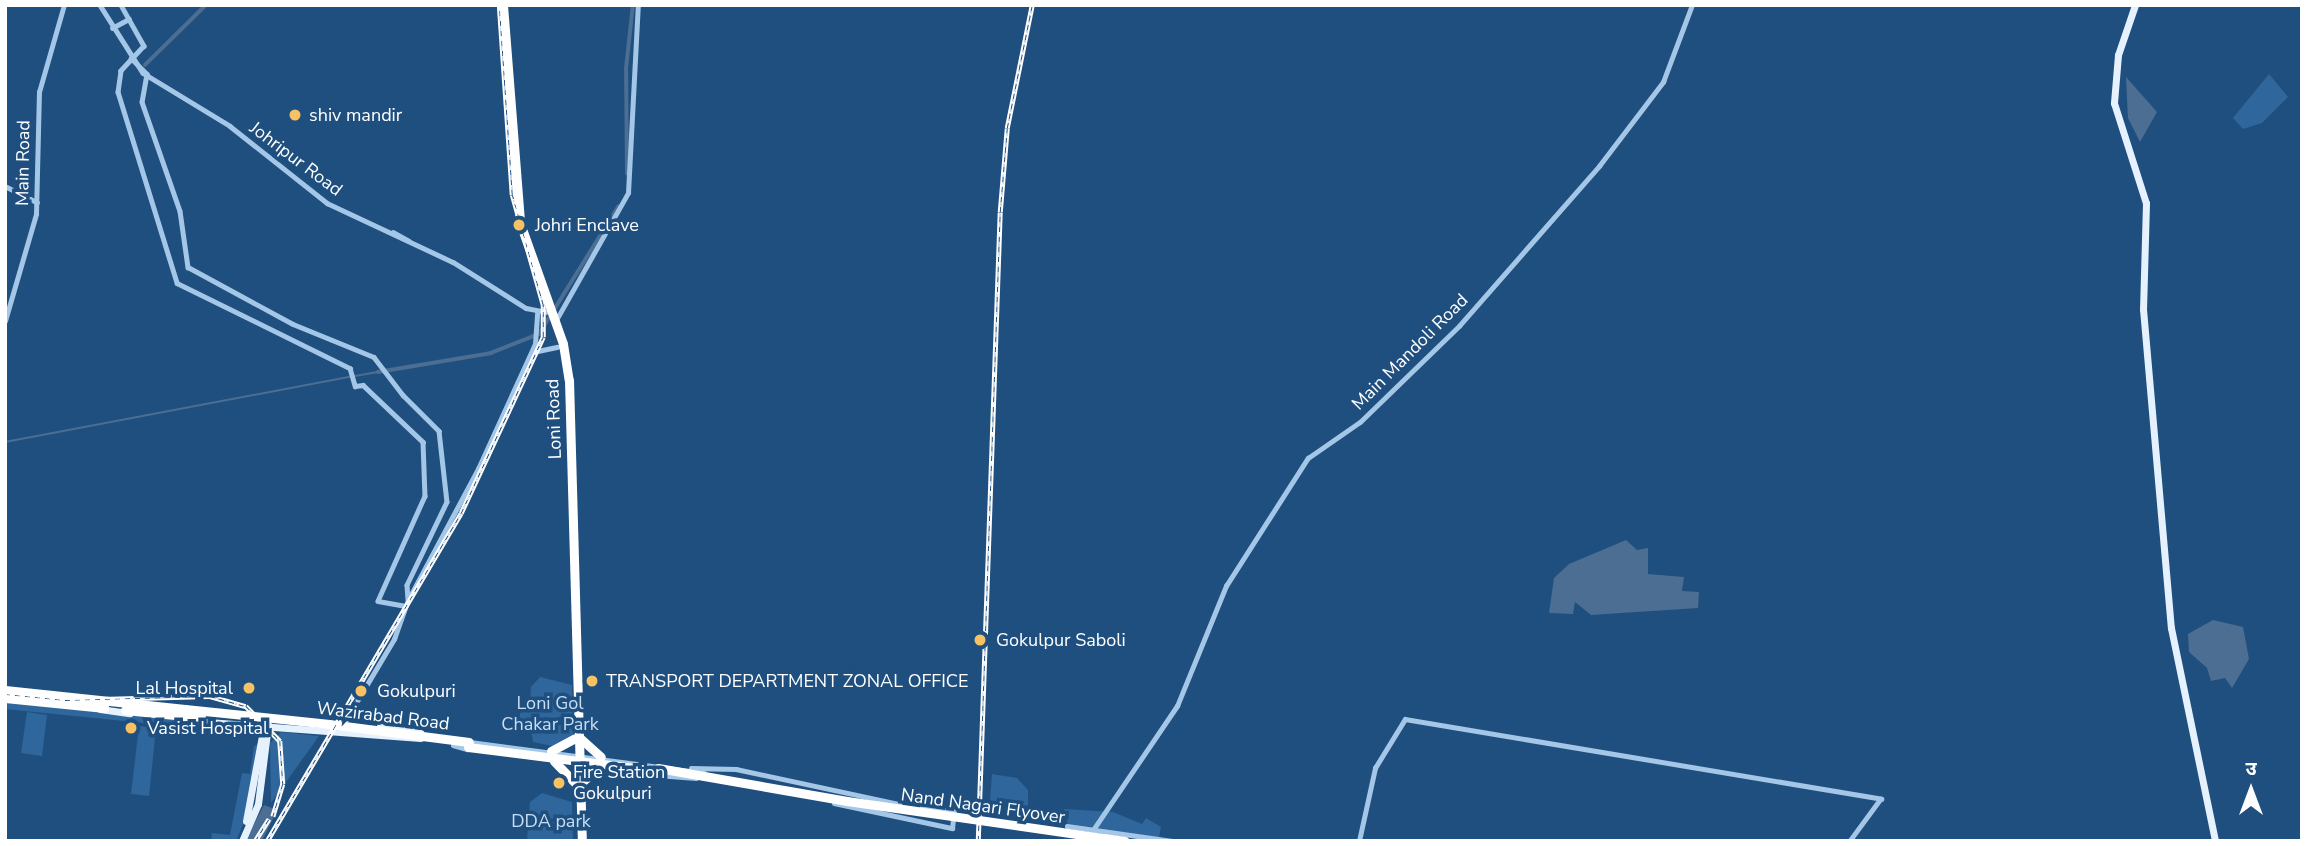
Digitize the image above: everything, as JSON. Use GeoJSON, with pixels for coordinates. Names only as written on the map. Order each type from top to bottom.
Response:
{"type":"FeatureCollection","features":[{"type":"Feature","properties":{"kind":"highway","name":"Loni Road"},"geometry":{"type":"LineString","coordinates":[[501,5],[512,171],[539,287],[569,380],[580,841]]}},
{"type":"Feature","properties":{"kind":"highway","name":"Loni Road"},"geometry":{"type":"LineString","coordinates":[[549,318],[565,382],[577,737]]}},
{"type":"Feature","properties":{"kind":"highway","name":"Wazirabad Road"},"geometry":{"type":"LineString","coordinates":[[5,690],[83,702],[449,742]]}},
{"type":"Feature","properties":{"kind":"highway","name":"Wazirabad Road"},"geometry":{"type":"LineString","coordinates":[[5,698],[83,702]]}},
{"type":"Feature","properties":{"kind":"highway"},"geometry":{"type":"LineString","coordinates":[[555,751],[577,737],[600,762],[578,784],[557,761]]}},
{"type":"Feature","properties":{"kind":"highway"},"geometry":{"type":"LineString","coordinates":[[449,742],[707,773]]}},
{"type":"Feature","properties":{"kind":"highway","name":"Wazirabad Road"},"geometry":{"type":"LineString","coordinates":[[707,773],[742,775],[812,790],[842,800]]}},
{"type":"Feature","properties":{"kind":"highway","name":"Wazirabad Road"},"geometry":{"type":"LineString","coordinates":[[707,773],[842,800]]}},
{"type":"Feature","properties":{"kind":"highway","name":"Nand Nagari Flyover"},"geometry":{"type":"LineString","coordinates":[[842,800],[1104,838],[1128,839]]}},
{"type":"Feature","properties":{"kind":"highway","name":"Nand Nagari Flyover"},"geometry":{"type":"LineString","coordinates":[[842,800],[1086,841]]}},
{"type":"Feature","properties":{"kind":"main road"},"geometry":{"type":"LineString","coordinates":[[2137,5],[2117,68],[2117,121],[2147,205],[2143,309],[2171,628],[2217,841]]}},
{"type":"Feature","properties":{"kind":"main road"},"geometry":{"type":"LineString","coordinates":[[83,702],[216,709],[316,719],[449,742]]}},
{"type":"Feature","properties":{"kind":"main road"},"geometry":{"type":"LineString","coordinates":[[83,702],[214,722],[329,734],[413,737]]}},
{"type":"Feature","properties":{"kind":"main road"},"geometry":{"type":"LineString","coordinates":[[214,722],[216,709]]}},
{"type":"Feature","properties":{"kind":"main road"},"geometry":{"type":"LineString","coordinates":[[239,841],[253,801],[267,714]]}},
{"type":"Feature","properties":{"kind":"main road"},"geometry":{"type":"LineString","coordinates":[[253,725],[263,745]]}},
{"type":"Feature","properties":{"kind":"main road"},"geometry":{"type":"LineString","coordinates":[[263,745],[281,727]]}},
{"type":"Feature","properties":{"kind":"street","name":"Main Road"},"geometry":{"type":"LineString","coordinates":[[5,321],[37,202],[39,92],[64,5]]}},
{"type":"Feature","properties":{"kind":"street","name":"Johripur Road"},"geometry":{"type":"LineString","coordinates":[[100,5],[133,59],[145,73],[230,126],[327,203],[392,232],[549,318]]}},
{"type":"Feature","properties":{"kind":"street"},"geometry":{"type":"LineString","coordinates":[[121,5],[127,20],[144,46],[118,76],[118,92],[177,283],[354,378],[425,446],[425,495],[378,601],[390,605],[405,604]]}},
{"type":"Feature","properties":{"kind":"street"},"geometry":{"type":"LineString","coordinates":[[344,723],[405,604],[449,530],[532,352],[533,337],[549,318],[628,193],[638,5]]}},
{"type":"Feature","properties":{"kind":"street","name":"Main Mandoli Road"},"geometry":{"type":"LineString","coordinates":[[1093,830],[1177,705],[1226,586],[1307,458],[1360,422],[1460,326],[1599,166],[1669,72],[1692,5]]}},
{"type":"Feature","properties":{"kind":"street"},"geometry":{"type":"LineString","coordinates":[[114,27],[127,20]]}},
{"type":"Feature","properties":{"kind":"street"},"geometry":{"type":"LineString","coordinates":[[145,73],[142,102],[180,211],[187,267],[384,367],[403,395],[439,431],[447,502],[407,585],[405,604]]}},
{"type":"Feature","properties":{"kind":"street"},"geometry":{"type":"LineString","coordinates":[[5,186],[37,202]]}},
{"type":"Feature","properties":{"kind":"street"},"geometry":{"type":"LineString","coordinates":[[532,352],[558,347]]}},
{"type":"Feature","properties":{"kind":"street"},"geometry":{"type":"LineString","coordinates":[[1361,841],[1373,785],[1392,736],[1405,719],[1881,799],[1850,841]]}},
{"type":"Feature","properties":{"kind":"street","name":"Wazirabad Road"},"geometry":{"type":"LineString","coordinates":[[449,742],[557,761],[577,759],[707,773]]}},
{"type":"Feature","properties":{"kind":"street","name":"Wazirabad Road"},"geometry":{"type":"LineString","coordinates":[[472,744],[555,751],[577,759],[690,772]]}},
{"type":"Feature","properties":{"kind":"street"},"geometry":{"type":"LineString","coordinates":[[555,751],[565,756],[557,761]]}},
{"type":"Feature","properties":{"kind":"street"},"geometry":{"type":"LineString","coordinates":[[842,800],[953,811],[952,828],[842,800]]}},
{"type":"Feature","properties":{"kind":"street"},"geometry":{"type":"LineString","coordinates":[[1067,826],[1128,839],[1172,841]]}},
{"type":"Feature","properties":{"kind":"green space"},"geometry":{"type":"Polygon","coordinates":[[[2269,74],[2288,97],[2262,123],[2243,129],[2233,118],[2269,74]]]}},
{"type":"Feature","properties":{"kind":"green space","name":"Loni Gol Chakar Park"},"geometry":{"type":"Polygon","coordinates":[[[540,677],[572,685],[573,737],[557,747],[533,742],[530,724],[515,719],[530,703],[531,687],[540,677]]]}},
{"type":"Feature","properties":{"kind":"green space"},"geometry":{"type":"Polygon","coordinates":[[[5,702],[254,728],[252,734],[5,709],[5,702]]]}},
{"type":"Feature","properties":{"kind":"green space"},"geometry":{"type":"Polygon","coordinates":[[[27,712],[47,715],[42,756],[21,753],[27,712]]]}},
{"type":"Feature","properties":{"kind":"green space"},"geometry":{"type":"Polygon","coordinates":[[[139,726],[156,728],[149,796],[131,794],[139,726]]]}},
{"type":"Feature","properties":{"kind":"green space"},"geometry":{"type":"Polygon","coordinates":[[[281,732],[319,736],[271,803],[270,743],[281,732]]]}},
{"type":"Feature","properties":{"kind":"green space"},"geometry":{"type":"Polygon","coordinates":[[[260,743],[251,805],[236,841],[211,841],[212,833],[230,835],[242,773],[250,774],[254,746],[260,743]]]}},
{"type":"Feature","properties":{"kind":"green space"},"geometry":{"type":"Polygon","coordinates":[[[992,774],[1017,778],[1028,790],[1028,806],[990,801],[992,774]]]}},
{"type":"Feature","properties":{"kind":"green space","name":"DDA park"},"geometry":{"type":"Polygon","coordinates":[[[542,793],[572,802],[573,841],[527,841],[530,802],[542,793]]]}},
{"type":"Feature","properties":{"kind":"green space"},"geometry":{"type":"Polygon","coordinates":[[[1064,809],[1113,812],[1142,824],[1146,818],[1161,827],[1159,838],[1068,826],[1064,809]]]}},
{"type":"Feature","properties":{"kind":"shaded area"},"geometry":{"type":"Polygon","coordinates":[[[2126,77],[2157,112],[2140,142],[2128,118],[2126,77]]]}},
{"type":"Feature","properties":{"kind":"shaded area"},"geometry":{"type":"Polygon","coordinates":[[[1626,540],[1637,550],[1648,548],[1648,574],[1684,577],[1682,591],[1699,592],[1698,608],[1591,615],[1575,602],[1573,614],[1549,613],[1554,578],[1569,564],[1626,540]]]}},
{"type":"Feature","properties":{"kind":"shaded area"},"geometry":{"type":"Polygon","coordinates":[[[2213,620],[2243,627],[2249,659],[2232,688],[2225,678],[2211,681],[2207,668],[2189,652],[2188,634],[2213,620]]]}},
{"type":"Feature","properties":{"kind":"shaded area"},"geometry":{"type":"Polygon","coordinates":[[[264,805],[277,810],[262,841],[245,841],[264,805]]]}},
{"type":"Feature","properties":{"kind":"waterway"},"geometry":{"type":"LineString","coordinates":[[145,65],[206,5]]}},
{"type":"Feature","properties":{"kind":"waterway"},"geometry":{"type":"LineString","coordinates":[[627,174],[626,69],[633,5]]}},
{"type":"Feature","properties":{"kind":"waterway"},"geometry":{"type":"LineString","coordinates":[[378,372],[491,353],[539,334],[618,207]]}},
{"type":"Feature","properties":{"kind":"waterway"},"geometry":{"type":"LineString","coordinates":[[355,376],[378,372]]}},
{"type":"Feature","properties":{"kind":"waterway"},"geometry":{"type":"LineString","coordinates":[[5,442],[350,377]]}},
{"type":"Feature","properties":{"kind":"railway"},"geometry":{"type":"LineString","coordinates":[[267,841],[461,513],[543,337],[543,305],[512,195],[499,5]]}},
{"type":"Feature","properties":{"kind":"railway"},"geometry":{"type":"LineString","coordinates":[[978,841],[1000,212],[1007,128],[1032,5]]}},
{"type":"Feature","properties":{"kind":"railway"},"geometry":{"type":"LineString","coordinates":[[5,694],[65,700],[210,696],[246,706],[280,741],[283,784],[273,817]]}},
{"type":"Feature","properties":{"kind":"railway"},"geometry":{"type":"LineString","coordinates":[[255,841],[269,819]]}},
{"type":"Feature","properties":{"kind":"place","name":"shiv mandir"},"geometry":{"type":"Point","coordinates":[295,115]}},
{"type":"Feature","properties":{"kind":"place","name":"Johri Enclave"},"geometry":{"type":"Point","coordinates":[519,225]}},
{"type":"Feature","properties":{"kind":"place","name":"Gokulpur Saboli"},"geometry":{"type":"Point","coordinates":[980,640]}},
{"type":"Feature","properties":{"kind":"place","name":"TRANSPORT DEPARTMENT ZONAL OFFICE"},"geometry":{"type":"Point","coordinates":[592,681]}},
{"type":"Feature","properties":{"kind":"place","name":"Lal Hospital"},"geometry":{"type":"Point","coordinates":[249,688]}},
{"type":"Feature","properties":{"kind":"place","name":"Gokulpuri"},"geometry":{"type":"Point","coordinates":[361,691]}},
{"type":"Feature","properties":{"kind":"place","name":"Vasist Hospital"},"geometry":{"type":"Point","coordinates":[131,728]}},
{"type":"Feature","properties":{"kind":"place","name":"Fire Station Gokulpuri"},"geometry":{"type":"Point","coordinates":[559,783]}}]}
